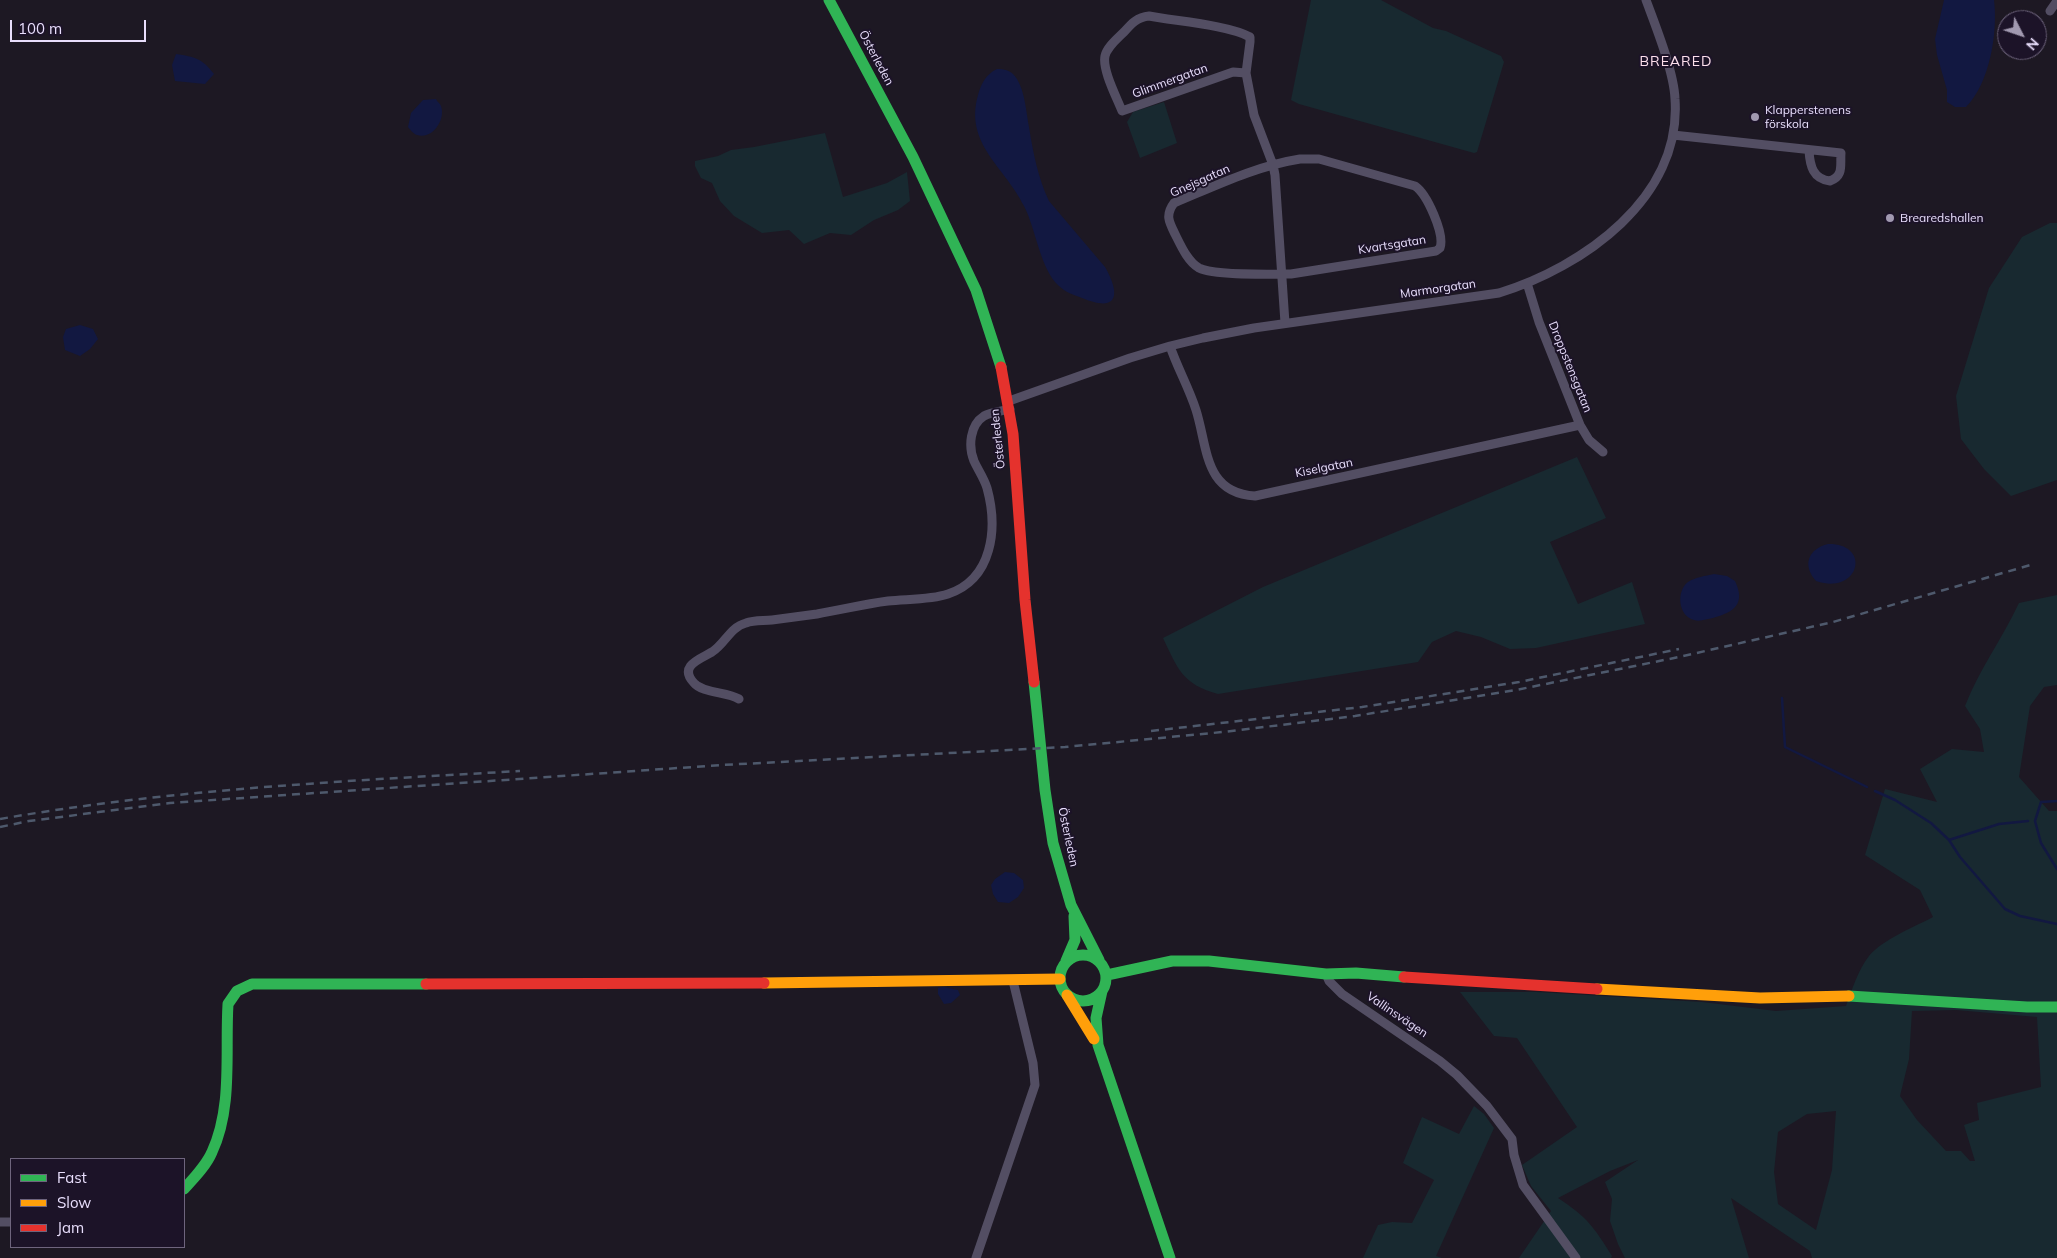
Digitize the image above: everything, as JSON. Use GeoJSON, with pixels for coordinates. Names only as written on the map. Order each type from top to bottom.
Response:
{"type":"FeatureCollection","features":[{"type":"Feature","properties":{"kind":"street","name":"Österleden"},"geometry":{"type":"LineString","coordinates":[[829,0],[913,157],[976,290],[995,345],[1009,405],[1015,462],[1018,523],[1045,790],[1053,843],[1074,911],[1107,975]]}},
{"type":"Feature","properties":{"kind":"street","name":"Marmorgatan"},"geometry":{"type":"LineString","coordinates":[[740,699],[726,693],[699,688],[691,680],[689,670],[695,660],[713,651],[736,627],[755,621],[817,614],[888,601],[946,594],[960,589],[975,576],[988,555],[992,533],[987,488],[972,454],[970,444],[972,432],[979,421],[985,416],[1009,405],[1170,346],[1246,329],[1499,293],[1527,283],[1573,260],[1602,240],[1620,224],[1648,192],[1664,164],[1673,135],[1675,99],[1673,85],[1646,0]]}},
{"type":"Feature","properties":{"kind":"street"},"geometry":{"type":"LineString","coordinates":[[2050,11],[2057,1]]}},
{"type":"Feature","properties":{"kind":"street","name":"Glimmergatan"},"geometry":{"type":"LineString","coordinates":[[1246,73],[1233,72],[1122,111],[1107,71],[1105,56],[1111,46],[1132,23],[1143,16],[1231,30],[1250,37],[1246,73],[1254,115],[1273,165],[1285,323]]}},
{"type":"Feature","properties":{"kind":"street"},"geometry":{"type":"LineString","coordinates":[[1673,135],[1841,153],[1842,167],[1839,175],[1830,181],[1819,178],[1811,168],[1809,151]]}},
{"type":"Feature","properties":{"kind":"street","name":"Kvartsgatan"},"geometry":{"type":"LineString","coordinates":[[1273,165],[1300,159],[1319,158],[1415,186],[1423,193],[1428,203],[1442,244],[1436,251],[1282,274]]}},
{"type":"Feature","properties":{"kind":"street","name":"Gnejsgatan"},"geometry":{"type":"LineString","coordinates":[[1273,165],[1174,203],[1167,215],[1169,223],[1183,249],[1199,268],[1209,271],[1282,274]]}},
{"type":"Feature","properties":{"kind":"street","name":"Droppstensgatan"},"geometry":{"type":"LineString","coordinates":[[1527,283],[1539,322],[1580,425],[1589,440],[1604,452]]}},
{"type":"Feature","properties":{"kind":"street","name":"Kiselgatan"},"geometry":{"type":"LineString","coordinates":[[1170,346],[1195,408],[1208,459],[1214,474],[1222,485],[1232,492],[1242,495],[1255,496],[1580,425]]}},
{"type":"Feature","properties":{"kind":"street","name":"Österleden"},"geometry":{"type":"LineString","coordinates":[[1060,980],[1061,971],[1073,948],[1076,936],[1074,911]]}},
{"type":"Feature","properties":{"kind":"street"},"geometry":{"type":"LineString","coordinates":[[1066,962],[1074,956],[1084,954],[1099,960]]}},
{"type":"Feature","properties":{"kind":"street"},"geometry":{"type":"LineString","coordinates":[[1170,1258],[1099,1048],[1095,1030],[1096,1008],[1105,986],[1107,975],[1151,965],[1189,960],[1232,962],[1326,974],[1356,973],[1478,983],[1760,998],[1867,996],[1931,1002],[2057,1007]]}},
{"type":"Feature","properties":{"kind":"street","name":"Vallinsvägen"},"geometry":{"type":"LineString","coordinates":[[1326,974],[1329,982],[1342,994],[1445,1065],[1487,1106],[1512,1139],[1514,1155],[1524,1185],[1576,1258]]}},
{"type":"Feature","properties":{"kind":"street"},"geometry":{"type":"LineString","coordinates":[[185,1188],[208,1160],[222,1125],[226,1081],[228,1004],[230,998],[236,992],[252,984],[606,985],[1060,980],[1099,1048]]}},
{"type":"Feature","properties":{"kind":"street"},"geometry":{"type":"LineString","coordinates":[[976,1258],[1035,1085],[1033,1063],[1013,981]]}},
{"type":"Feature","properties":{"kind":"street"},"geometry":{"type":"LineString","coordinates":[[1066,993],[1076,1000],[1087,1001],[1093,999],[1102,991]]}},
{"type":"Feature","properties":{"kind":"shaded area"},"geometry":{"type":"Polygon","coordinates":[[[1311,0],[1381,0],[1433,28],[1446,31],[1501,56],[1504,62],[1477,152],[1474,153],[1299,104],[1291,100],[1311,0]]]}},
{"type":"Feature","properties":{"kind":"shaded area"},"geometry":{"type":"Polygon","coordinates":[[[1944,0],[1994,0],[1995,27],[1990,56],[1981,85],[1966,107],[1955,107],[1947,102],[1947,90],[1937,55],[1935,39],[1944,0]]]}},
{"type":"Feature","properties":{"kind":"shaded area"},"geometry":{"type":"Polygon","coordinates":[[[176,54],[198,59],[214,74],[205,84],[175,81],[172,65],[176,54]]]}},
{"type":"Feature","properties":{"kind":"shaded area"},"geometry":{"type":"Polygon","coordinates":[[[997,69],[1011,72],[1020,84],[1036,165],[1045,192],[1049,201],[1105,267],[1114,293],[1113,299],[1109,302],[1094,302],[1067,292],[1053,279],[1047,270],[1024,206],[981,141],[975,112],[978,95],[984,80],[997,69]]]}},
{"type":"Feature","properties":{"kind":"shaded area"},"geometry":{"type":"Polygon","coordinates":[[[436,99],[441,105],[442,111],[440,123],[428,135],[423,136],[413,133],[408,127],[411,113],[423,100],[436,99]]]}},
{"type":"Feature","properties":{"kind":"shaded area"},"geometry":{"type":"Polygon","coordinates":[[[1164,102],[1177,143],[1140,158],[1127,122],[1133,112],[1164,102]]]}},
{"type":"Feature","properties":{"kind":"shaded area"},"geometry":{"type":"Polygon","coordinates":[[[825,133],[843,197],[887,183],[907,172],[910,201],[898,210],[874,220],[851,235],[830,233],[804,244],[789,230],[762,233],[734,216],[720,201],[712,183],[701,178],[695,166],[695,161],[718,156],[731,150],[825,133]]]}},
{"type":"Feature","properties":{"kind":"shaded area"},"geometry":{"type":"Polygon","coordinates":[[[2050,223],[2057,223],[2057,480],[2011,496],[1984,469],[1961,439],[1956,396],[1989,288],[2022,237],[2050,223]]]}},
{"type":"Feature","properties":{"kind":"shaded area"},"geometry":{"type":"Polygon","coordinates":[[[80,325],[93,329],[98,339],[90,349],[80,356],[65,350],[63,337],[66,329],[80,325]]]}},
{"type":"Feature","properties":{"kind":"shaded area"},"geometry":{"type":"Polygon","coordinates":[[[1577,457],[1606,518],[1550,542],[1578,604],[1632,582],[1645,624],[1536,648],[1510,649],[1481,637],[1456,631],[1432,642],[1418,662],[1218,694],[1196,685],[1183,674],[1163,638],[1263,587],[1577,457]]]}},
{"type":"Feature","properties":{"kind":"shaded area"},"geometry":{"type":"Polygon","coordinates":[[[1828,544],[1842,546],[1851,551],[1855,559],[1855,568],[1851,576],[1843,581],[1831,584],[1816,581],[1808,564],[1809,558],[1816,550],[1828,544]]]}},
{"type":"Feature","properties":{"kind":"shaded area"},"geometry":{"type":"Polygon","coordinates":[[[1714,574],[1727,576],[1735,581],[1739,596],[1736,606],[1727,613],[1713,618],[1699,621],[1689,618],[1680,603],[1684,586],[1694,579],[1714,574]]]}},
{"type":"Feature","properties":{"kind":"shaded area"},"geometry":{"type":"Polygon","coordinates":[[[2057,595],[2057,685],[2044,687],[2030,706],[2019,777],[2049,811],[2057,811],[2057,1258],[1812,1258],[1810,1251],[1731,1198],[1749,1258],[1625,1258],[1610,1221],[1612,1199],[1605,1182],[1638,1160],[1610,1171],[1558,1198],[1589,1223],[1606,1246],[1612,1256],[1611,1258],[1519,1258],[1551,1211],[1531,1186],[1522,1165],[1577,1127],[1517,1038],[1494,1036],[1460,992],[1537,992],[1702,1002],[1776,1011],[1846,1006],[1856,980],[1869,956],[1899,934],[1933,917],[1920,890],[1865,855],[1885,789],[1937,802],[1920,769],[1952,749],[1984,752],[1980,729],[1965,706],[2019,603],[2057,595]],[[1956,1010],[1912,1011],[1909,1059],[1900,1096],[1917,1120],[1946,1151],[1961,1151],[1970,1161],[1975,1161],[1964,1125],[1979,1120],[1977,1103],[2041,1087],[2037,1017],[1956,1010]],[[1836,1111],[1807,1114],[1778,1132],[1774,1172],[1778,1204],[1816,1230],[1832,1170],[1836,1111]]]}},
{"type":"Feature","properties":{"kind":"shaded area"},"geometry":{"type":"Polygon","coordinates":[[[1005,872],[1014,873],[1023,880],[1024,888],[1018,897],[1009,903],[998,902],[993,894],[991,885],[995,879],[1005,872]]]}},
{"type":"Feature","properties":{"kind":"shaded area"},"geometry":{"type":"Polygon","coordinates":[[[944,987],[958,990],[960,995],[951,1003],[944,1004],[938,994],[938,988],[944,987]]]}},
{"type":"Feature","properties":{"kind":"shaded area"},"geometry":{"type":"Polygon","coordinates":[[[1474,1106],[1484,1114],[1494,1128],[1436,1256],[1442,1258],[1363,1258],[1378,1225],[1392,1222],[1412,1223],[1434,1180],[1403,1163],[1422,1117],[1459,1134],[1474,1106]]]}},
{"type":"Feature","properties":{"kind":"waterway"},"geometry":{"type":"LineString","coordinates":[[1782,698],[1785,747],[1867,787]]}},
{"type":"Feature","properties":{"kind":"waterway"},"geometry":{"type":"LineString","coordinates":[[1875,791],[1895,800],[1931,823],[1949,840],[1960,857],[2005,909],[2020,916],[2057,924]]}},
{"type":"Feature","properties":{"kind":"waterway"},"geometry":{"type":"LineString","coordinates":[[2057,801],[2041,802],[2035,821],[2041,843],[2057,869]]}},
{"type":"Feature","properties":{"kind":"waterway"},"geometry":{"type":"LineString","coordinates":[[1949,840],[1999,824],[2028,821]]}},
{"type":"Feature","properties":{"kind":"railway"},"geometry":{"type":"LineString","coordinates":[[0,827],[29,821],[170,803],[722,765],[1065,747],[1223,732],[1355,716],[1516,690],[1679,657],[1833,622],[2034,564]]}},
{"type":"Feature","properties":{"kind":"railway"},"geometry":{"type":"LineString","coordinates":[[1151,731],[1362,707],[1519,682],[1679,649]]}},
{"type":"Feature","properties":{"kind":"railway"},"geometry":{"type":"LineString","coordinates":[[0,819],[129,800],[194,793],[520,771]]}},
{"type":"Feature","properties":{"kind":"traffic: fast"},"geometry":{"type":"LineString","coordinates":[[829,0],[913,157],[976,290],[1001,367]]}},
{"type":"Feature","properties":{"kind":"traffic: fast"},"geometry":{"type":"LineString","coordinates":[[1034,682],[1045,790],[1053,843],[1071,905],[1099,960]]}},
{"type":"Feature","properties":{"kind":"traffic: fast"},"geometry":{"type":"LineString","coordinates":[[1066,961],[1075,940],[1074,916]]}},
{"type":"Feature","properties":{"kind":"traffic: fast"},"geometry":{"type":"LineString","coordinates":[[1088,955],[1092,956],[1102,965],[1105,969],[1106,978],[1105,987],[1096,997],[1088,1001],[1078,1001],[1070,997],[1061,987],[1060,973],[1064,965],[1074,956],[1088,955]]}},
{"type":"Feature","properties":{"kind":"traffic: fast"},"geometry":{"type":"LineString","coordinates":[[1107,975],[1172,961],[1209,961],[1326,974],[1356,973],[1404,977]]}},
{"type":"Feature","properties":{"kind":"traffic: fast"},"geometry":{"type":"LineString","coordinates":[[185,1188],[200,1172],[212,1152],[219,1135],[226,1098],[228,1004],[237,991],[252,984],[426,984]]}},
{"type":"Feature","properties":{"kind":"traffic: fast"},"geometry":{"type":"LineString","coordinates":[[1102,991],[1096,1018],[1098,1045],[1170,1258]]}},
{"type":"Feature","properties":{"kind":"traffic: fast"},"geometry":{"type":"LineString","coordinates":[[1849,996],[2027,1007],[2057,1007]]}},
{"type":"Feature","properties":{"kind":"traffic: slow"},"geometry":{"type":"LineString","coordinates":[[764,983],[1060,979]]}},
{"type":"Feature","properties":{"kind":"traffic: slow"},"geometry":{"type":"LineString","coordinates":[[1597,989],[1760,998],[1849,996]]}},
{"type":"Feature","properties":{"kind":"traffic: slow"},"geometry":{"type":"LineString","coordinates":[[1067,995],[1094,1039]]}},
{"type":"Feature","properties":{"kind":"traffic: jam"},"geometry":{"type":"LineString","coordinates":[[1001,367],[1013,434],[1025,600],[1034,682]]}},
{"type":"Feature","properties":{"kind":"traffic: jam"},"geometry":{"type":"LineString","coordinates":[[1404,977],[1597,989]]}},
{"type":"Feature","properties":{"kind":"traffic: jam"},"geometry":{"type":"LineString","coordinates":[[426,984],[764,983]]}},
{"type":"Feature","properties":{"kind":"place","name":"Klapperstenens förskola"},"geometry":{"type":"Point","coordinates":[1755,117]}},
{"type":"Feature","properties":{"kind":"place","name":"Brearedshallen"},"geometry":{"type":"Point","coordinates":[1890,218]}},
{"type":"Feature","properties":{"kind":"district","name":"BREARED"},"geometry":{"type":"Point","coordinates":[1676,62]}}]}
